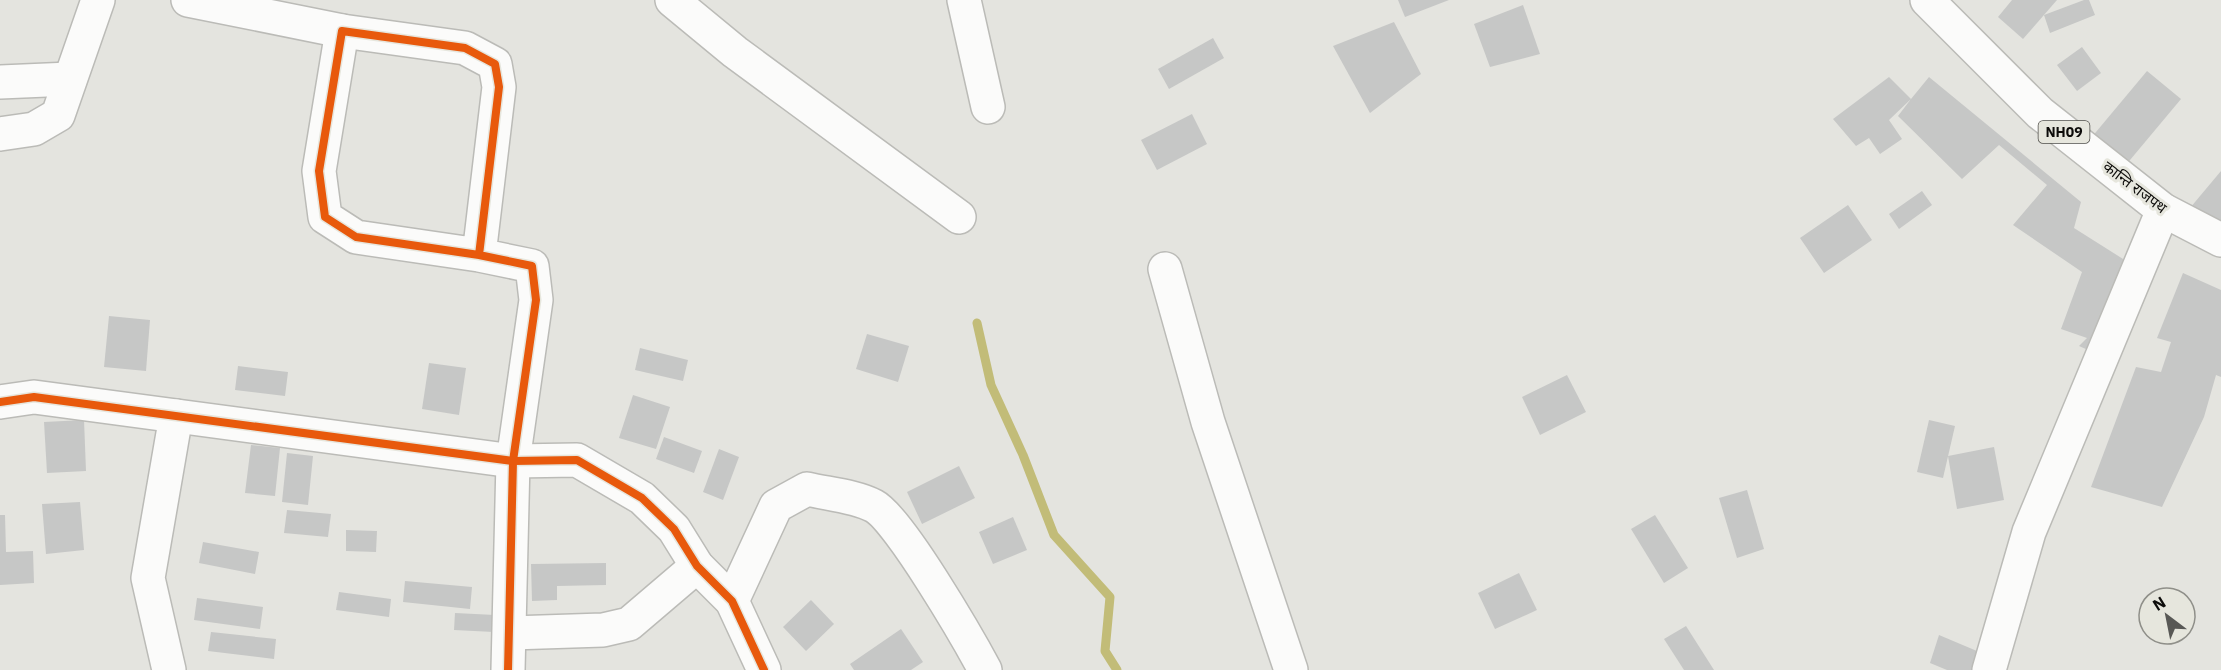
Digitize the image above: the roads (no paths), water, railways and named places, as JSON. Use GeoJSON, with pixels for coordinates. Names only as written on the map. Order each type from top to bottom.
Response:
{"type":"FeatureCollection","features":[{"type":"Feature","properties":{"kind":"street"},"geometry":{"type":"LineString","coordinates":[[0,134],[34,129],[58,115],[98,0]]}},
{"type":"Feature","properties":{"kind":"street"},"geometry":{"type":"LineString","coordinates":[[188,0],[342,31],[465,48],[495,64],[499,87],[478,255]]}},
{"type":"Feature","properties":{"kind":"street"},"geometry":{"type":"LineString","coordinates":[[672,0],[735,52],[959,217]]}},
{"type":"Feature","properties":{"kind":"street"},"geometry":{"type":"LineString","coordinates":[[964,0],[988,108]]}},
{"type":"Feature","properties":{"kind":"street","name":"कान्ति राजपथ"},"geometry":{"type":"LineString","coordinates":[[1927,0],[2040,113],[2163,210],[2221,240]]}},
{"type":"Feature","properties":{"kind":"street"},"geometry":{"type":"LineString","coordinates":[[342,31],[319,171],[325,217],[357,237],[478,255],[532,266],[537,300],[513,461],[511,633],[508,670]]}},
{"type":"Feature","properties":{"kind":"street"},"geometry":{"type":"LineString","coordinates":[[0,82],[70,79]]}},
{"type":"Feature","properties":{"kind":"street"},"geometry":{"type":"LineString","coordinates":[[1989,670],[2029,532],[2163,210]]}},
{"type":"Feature","properties":{"kind":"street"},"geometry":{"type":"LineString","coordinates":[[1165,269],[1208,422],[1291,670]]}},
{"type":"Feature","properties":{"kind":"street"},"geometry":{"type":"LineString","coordinates":[[0,402],[34,397],[513,461],[577,460],[642,498],[674,529],[697,566],[732,601],[764,670]]}},
{"type":"Feature","properties":{"kind":"street"},"geometry":{"type":"LineString","coordinates":[[169,670],[148,579],[176,416]]}},
{"type":"Feature","properties":{"kind":"street"},"geometry":{"type":"LineString","coordinates":[[732,601],[776,506],[807,489],[875,506],[904,537],[985,670]]}},
{"type":"Feature","properties":{"kind":"street"},"geometry":{"type":"LineString","coordinates":[[511,633],[603,630],[629,624],[697,566]]}},
{"type":"Feature","properties":{"kind":"waterway"},"geometry":{"type":"LineString","coordinates":[[977,323],[991,385],[1023,455],[1054,535],[1110,597],[1105,651],[1117,670]]}}]}
